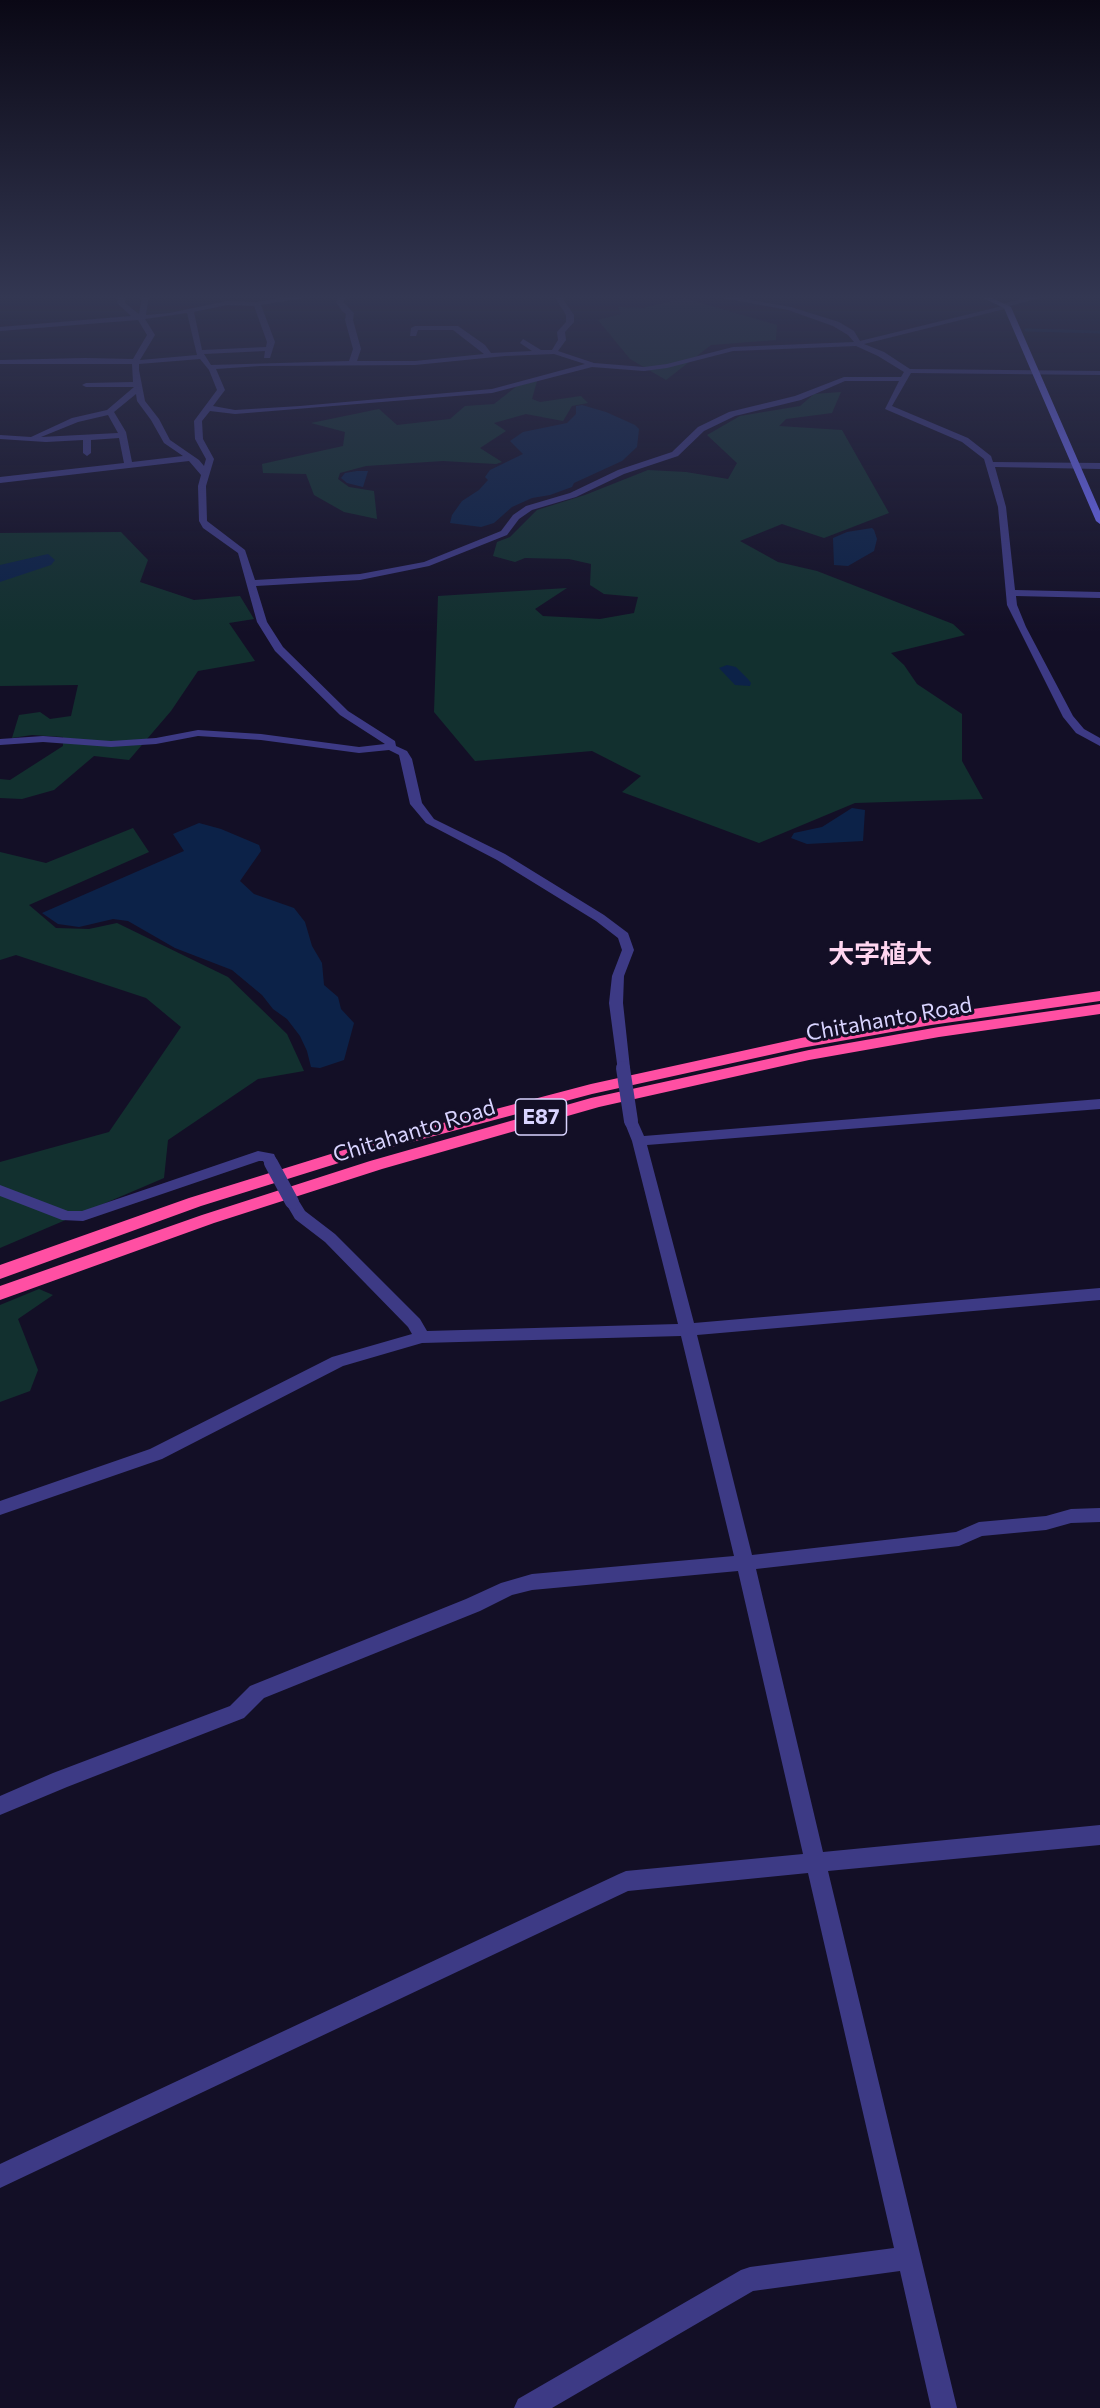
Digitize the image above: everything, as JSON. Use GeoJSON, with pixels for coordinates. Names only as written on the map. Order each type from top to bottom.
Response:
{"type":"FeatureCollection","features":[{"type":"Feature","properties":{"kind":"highway","name":"Chitahanto Road"},"geometry":{"type":"LineString","coordinates":[[0,1272],[195,1202],[369,1148],[550,1100],[801,1043],[931,1020],[1100,996]]}},
{"type":"Feature","properties":{"kind":"highway","name":"Chitahanto Road"},"geometry":{"type":"LineString","coordinates":[[0,1293],[208,1219],[376,1165],[597,1102],[809,1055],[939,1032],[1100,1009]]}},
{"type":"Feature","properties":{"kind":"street"},"geometry":{"type":"LineString","coordinates":[[32,439],[75,420],[110,412],[114,408]]}},
{"type":"Feature","properties":{"kind":"street"},"geometry":{"type":"LineString","coordinates":[[147,408],[155,418],[165,439],[191,458],[205,474]]}},
{"type":"Feature","properties":{"kind":"street"},"geometry":{"type":"LineString","coordinates":[[209,408],[198,421],[199,439],[210,459],[202,486],[203,521],[206,526],[242,552],[267,633],[284,656],[344,713],[391,743],[390,747]]}},
{"type":"Feature","properties":{"kind":"street"},"geometry":{"type":"LineString","coordinates":[[211,408],[235,412],[294,408]]}},
{"type":"Feature","properties":{"kind":"street"},"geometry":{"type":"LineString","coordinates":[[251,583],[360,577],[426,564],[504,533],[516,517],[529,508],[573,495],[621,472],[675,454],[701,429],[732,414],[755,408]]}},
{"type":"Feature","properties":{"kind":"street"},"geometry":{"type":"LineString","coordinates":[[891,408],[965,440],[983,453],[990,464],[1002,507],[1010,593],[1021,627],[1068,717],[1080,731],[1100,743]]}},
{"type":"Feature","properties":{"kind":"street"},"geometry":{"type":"LineString","coordinates":[[1052,408],[1100,521]]}},
{"type":"Feature","properties":{"kind":"street"},"geometry":{"type":"LineString","coordinates":[[110,412],[123,435],[129,466]]}},
{"type":"Feature","properties":{"kind":"street"},"geometry":{"type":"LineString","coordinates":[[0,437],[32,439],[123,435]]}},
{"type":"Feature","properties":{"kind":"street"},"geometry":{"type":"LineString","coordinates":[[87,437],[87,453]]}},
{"type":"Feature","properties":{"kind":"street"},"geometry":{"type":"LineString","coordinates":[[0,480],[191,458]]}},
{"type":"Feature","properties":{"kind":"street"},"geometry":{"type":"LineString","coordinates":[[990,464],[1100,466]]}},
{"type":"Feature","properties":{"kind":"street"},"geometry":{"type":"LineString","coordinates":[[1010,593],[1100,596]]}},
{"type":"Feature","properties":{"kind":"street"},"geometry":{"type":"LineString","coordinates":[[0,742],[43,739],[111,744],[156,741],[198,733],[261,737],[352,749],[390,747],[403,753],[416,804],[430,821],[501,857],[600,918],[624,936],[628,950],[618,976],[616,1003],[631,1121],[639,1141],[745,1563],[815,1863],[861,2046],[944,2408]]}},
{"type":"Feature","properties":{"kind":"street"},"geometry":{"type":"LineString","coordinates":[[639,1141],[1100,1104]]}},
{"type":"Feature","properties":{"kind":"street"},"geometry":{"type":"LineString","coordinates":[[0,1190],[67,1216],[83,1216],[258,1156],[269,1156],[300,1215],[330,1238],[414,1323],[422,1337]]}},
{"type":"Feature","properties":{"kind":"street"},"geometry":{"type":"LineString","coordinates":[[0,1508],[156,1454],[338,1361],[422,1337],[687,1330],[1100,1294]]}},
{"type":"Feature","properties":{"kind":"street"},"geometry":{"type":"LineString","coordinates":[[0,1806],[60,1780],[237,1712],[257,1692],[473,1605],[508,1588],[532,1582],[745,1563],[959,1539],[979,1529],[1046,1523],[1071,1516],[1100,1515]]}},
{"type":"Feature","properties":{"kind":"street"},"geometry":{"type":"LineString","coordinates":[[0,2176],[626,1881],[1100,1835]]}},
{"type":"Feature","properties":{"kind":"street"},"geometry":{"type":"LineString","coordinates":[[527,2408],[750,2279],[909,2258]]}},
{"type":"Feature","properties":{"kind":"green space"},"geometry":{"type":"Polygon","coordinates":[[[462,408],[571,408],[563,421],[526,414],[494,423],[506,431],[480,448],[502,462],[496,464],[443,461],[366,466],[340,473],[338,479],[349,487],[374,491],[377,519],[344,512],[314,495],[306,474],[263,473],[262,464],[343,446],[345,432],[311,423],[379,409],[397,425],[450,419],[462,408]]]}},
{"type":"Feature","properties":{"kind":"green space"},"geometry":{"type":"Polygon","coordinates":[[[786,408],[834,408],[832,413],[786,419],[779,426],[842,430],[889,513],[824,538],[782,524],[740,541],[778,562],[817,571],[953,624],[965,635],[891,653],[904,665],[917,684],[962,714],[962,761],[983,799],[855,803],[759,843],[622,792],[641,776],[592,751],[475,761],[434,712],[438,596],[567,588],[535,609],[543,616],[600,619],[634,613],[638,597],[604,594],[590,585],[591,564],[569,559],[525,558],[515,562],[493,556],[497,542],[510,537],[537,510],[585,495],[648,470],[686,472],[728,479],[737,463],[707,435],[740,416],[786,408]]]}},
{"type":"Feature","properties":{"kind":"green space"},"geometry":{"type":"Polygon","coordinates":[[[121,532],[148,560],[140,582],[194,600],[240,596],[254,619],[229,623],[255,661],[198,671],[171,711],[129,760],[94,756],[54,790],[22,799],[0,798],[0,779],[10,780],[63,746],[63,737],[32,735],[12,738],[19,715],[40,712],[50,719],[71,716],[78,685],[0,686],[0,533],[121,532]]]}},
{"type":"Feature","properties":{"kind":"green space"},"geometry":{"type":"Polygon","coordinates":[[[133,828],[149,852],[29,905],[56,928],[89,929],[117,923],[228,977],[287,1034],[304,1071],[258,1079],[168,1140],[164,1178],[0,1248],[0,1162],[109,1132],[181,1027],[146,998],[16,955],[0,960],[0,852],[46,863],[133,828]]]}},
{"type":"Feature","properties":{"kind":"green space"},"geometry":{"type":"Polygon","coordinates":[[[39,1289],[53,1295],[18,1319],[38,1370],[30,1391],[0,1402],[0,1305],[39,1289]]]}},
{"type":"Feature","properties":{"kind":"water"},"geometry":{"type":"Polygon","coordinates":[[[576,408],[594,408],[635,425],[639,429],[637,447],[622,461],[574,483],[572,487],[550,495],[532,498],[512,507],[494,523],[481,527],[450,523],[452,515],[462,501],[479,490],[488,480],[485,477],[490,470],[523,454],[510,441],[523,432],[567,423],[576,414],[576,408]]]}},
{"type":"Feature","properties":{"kind":"water"},"geometry":{"type":"Polygon","coordinates":[[[368,471],[363,487],[347,483],[341,478],[345,473],[368,471]]]}},
{"type":"Feature","properties":{"kind":"water"},"geometry":{"type":"Polygon","coordinates":[[[872,528],[877,539],[874,551],[848,566],[834,565],[833,538],[847,532],[872,528]]]}},
{"type":"Feature","properties":{"kind":"water"},"geometry":{"type":"Polygon","coordinates":[[[48,554],[55,560],[51,565],[0,582],[0,565],[48,554]]]}},
{"type":"Feature","properties":{"kind":"water"},"geometry":{"type":"Polygon","coordinates":[[[727,665],[736,667],[751,683],[750,686],[735,685],[719,668],[727,665]]]}},
{"type":"Feature","properties":{"kind":"water"},"geometry":{"type":"Polygon","coordinates":[[[852,808],[865,810],[863,841],[807,844],[791,838],[794,833],[822,827],[852,808]]]}},
{"type":"Feature","properties":{"kind":"water"},"geometry":{"type":"Polygon","coordinates":[[[199,823],[221,829],[259,845],[261,851],[240,881],[254,894],[294,908],[305,922],[312,946],[322,963],[324,985],[338,997],[341,1009],[354,1023],[344,1060],[320,1068],[311,1067],[300,1036],[287,1019],[273,1009],[262,995],[232,970],[175,948],[128,921],[113,919],[79,927],[58,924],[42,913],[184,851],[173,834],[199,823]]]}},
{"type":"Feature","properties":{"kind":"district","name":"大字植大"},"geometry":{"type":"Point","coordinates":[880,954]}}]}
